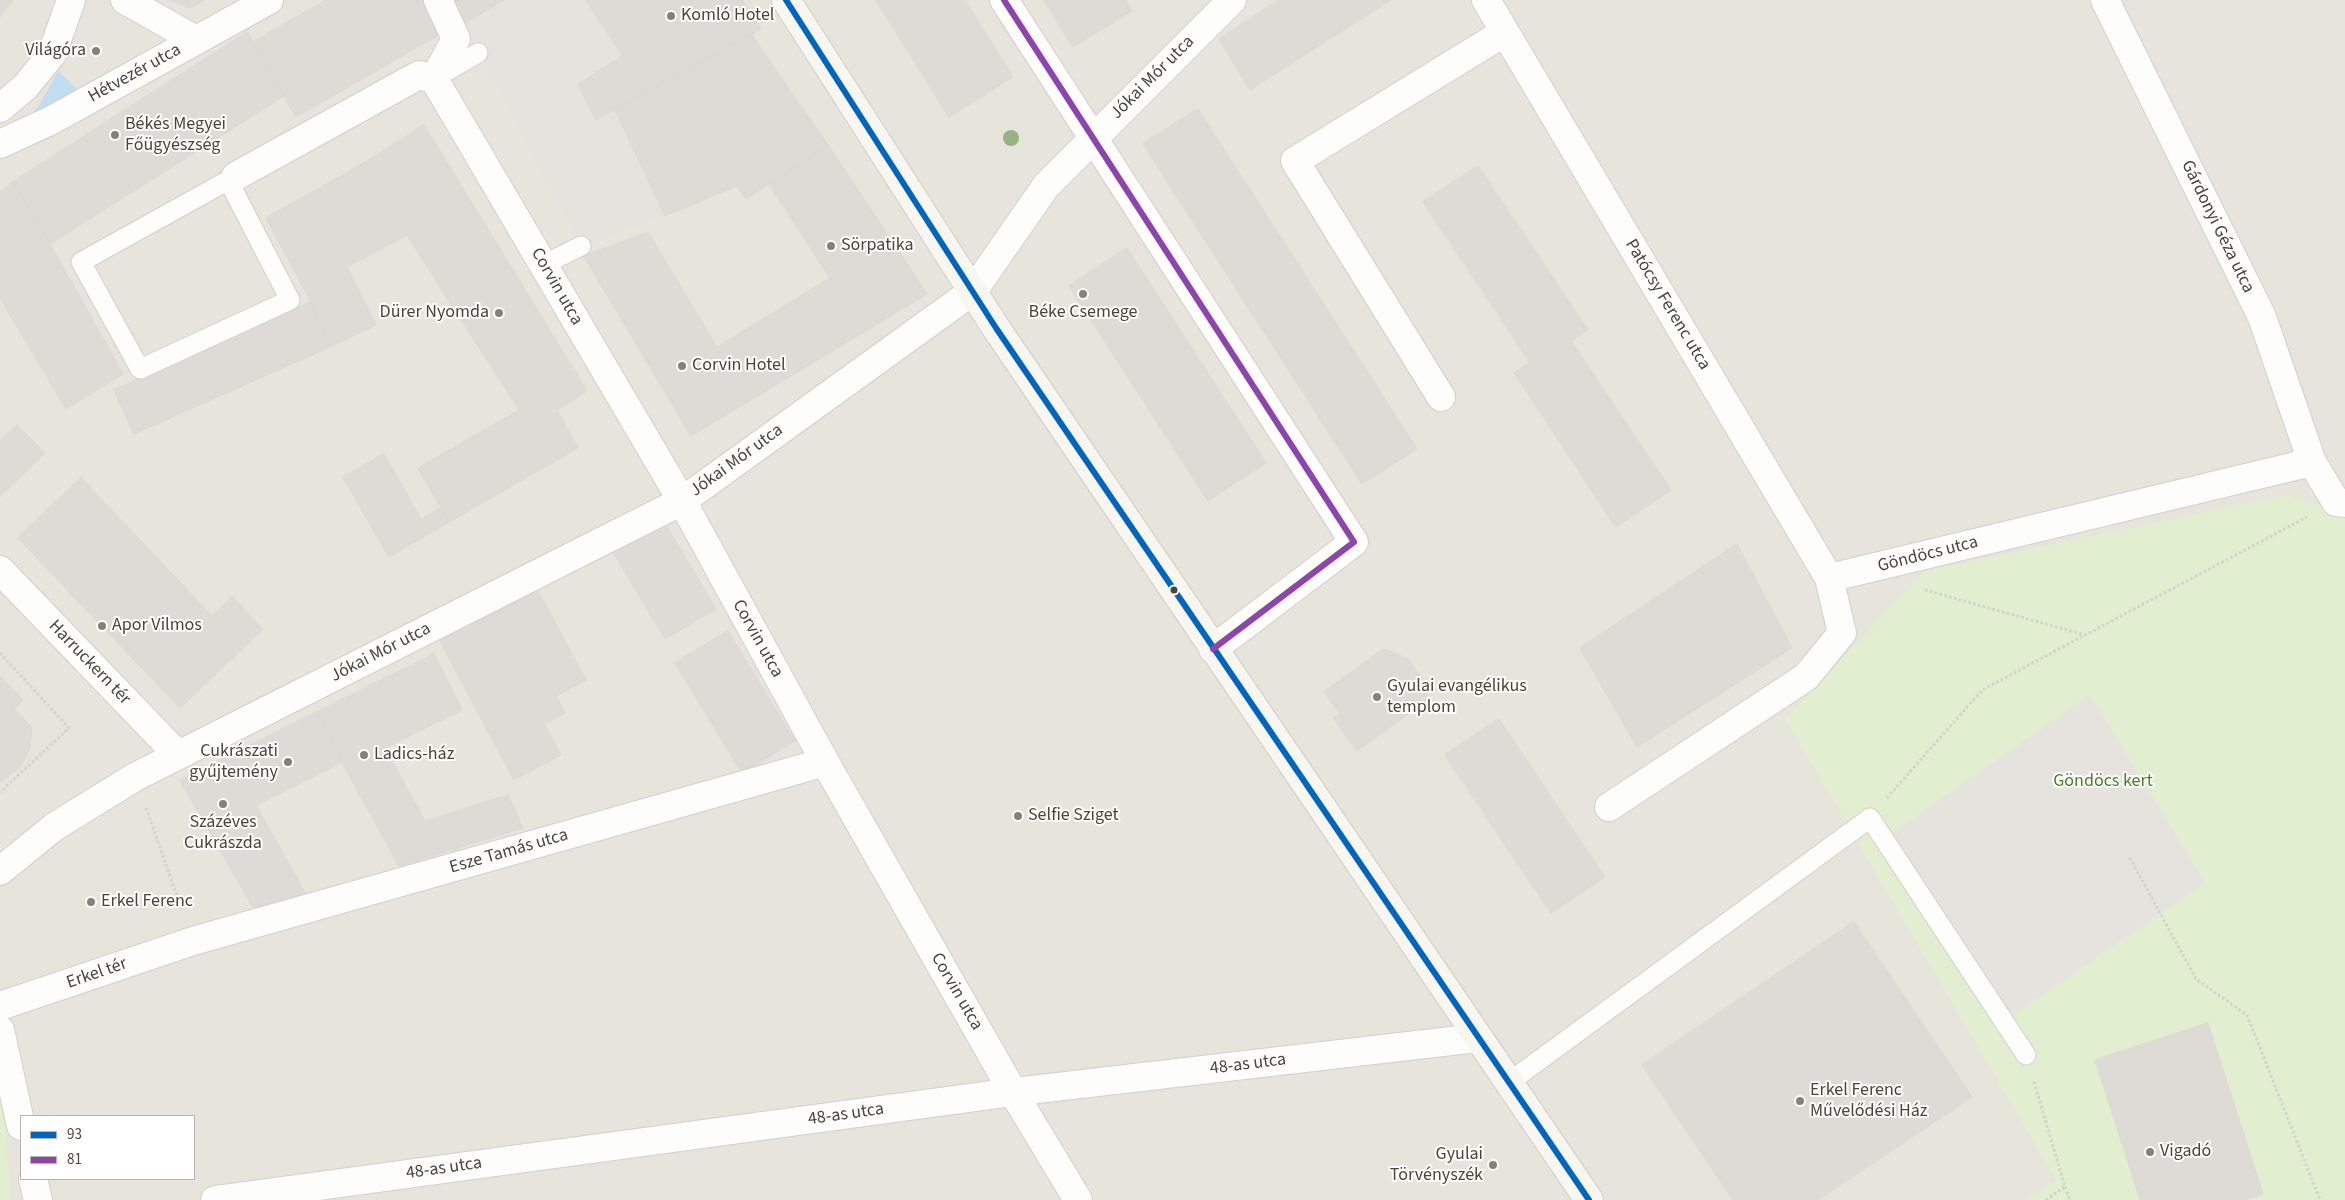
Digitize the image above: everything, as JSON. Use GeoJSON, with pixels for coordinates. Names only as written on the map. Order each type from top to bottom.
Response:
{"type":"FeatureCollection","features":[{"type":"Feature","properties":{"kind":"street"},"geometry":{"type":"LineString","coordinates":[[0,108],[25,87],[52,54],[71,0]]}},
{"type":"Feature","properties":{"kind":"street"},"geometry":{"type":"LineString","coordinates":[[125,0],[196,40]]}},
{"type":"Feature","properties":{"kind":"street","name":"Hétvezér utca"},"geometry":{"type":"LineString","coordinates":[[0,144],[50,121],[268,0]]}},
{"type":"Feature","properties":{"kind":"street"},"geometry":{"type":"LineString","coordinates":[[232,178],[419,75],[434,79],[456,39],[438,0]]}},
{"type":"Feature","properties":{"kind":"street"},"geometry":{"type":"LineString","coordinates":[[786,0],[996,328],[1477,1038],[1589,1200]]}},
{"type":"Feature","properties":{"kind":"street"},"geometry":{"type":"LineString","coordinates":[[1004,0],[1354,542],[1213,649]]}},
{"type":"Feature","properties":{"kind":"street","name":"Jókai Mór utca"},"geometry":{"type":"LineString","coordinates":[[135,777],[682,501],[973,291],[1046,186],[1232,0]]}},
{"type":"Feature","properties":{"kind":"street","name":"Patócsy Ferenc utca"},"geometry":{"type":"LineString","coordinates":[[1486,0],[1830,578]]}},
{"type":"Feature","properties":{"kind":"street","name":"Gárdonyi Géza utca"},"geometry":{"type":"LineString","coordinates":[[2105,0],[2262,317],[2312,462]]}},
{"type":"Feature","properties":{"kind":"street"},"geometry":{"type":"LineString","coordinates":[[1441,396],[1295,161],[1504,32]]}},
{"type":"Feature","properties":{"kind":"street","name":"Corvin utca"},"geometry":{"type":"LineString","coordinates":[[434,79],[682,501],[825,762],[1013,1092],[1078,1200]]}},
{"type":"Feature","properties":{"kind":"street"},"geometry":{"type":"LineString","coordinates":[[2312,462],[2340,502]]}},
{"type":"Feature","properties":{"kind":"street","name":"Göndöcs utca"},"geometry":{"type":"LineString","coordinates":[[1830,578],[2312,462]]}},
{"type":"Feature","properties":{"kind":"street","name":"Harruckern tér"},"geometry":{"type":"LineString","coordinates":[[0,570],[178,755]]}},
{"type":"Feature","properties":{"kind":"street"},"geometry":{"type":"LineString","coordinates":[[1608,807],[1806,677],[1842,633],[1830,578]]}},
{"type":"Feature","properties":{"kind":"street","name":"Esze Tamás utca"},"geometry":{"type":"LineString","coordinates":[[193,941],[825,762]]}},
{"type":"Feature","properties":{"kind":"street"},"geometry":{"type":"LineString","coordinates":[[0,871],[54,827],[135,777]]}},
{"type":"Feature","properties":{"kind":"street","name":"Erkel tér"},"geometry":{"type":"LineString","coordinates":[[0,1006],[193,941]]}},
{"type":"Feature","properties":{"kind":"street"},"geometry":{"type":"LineString","coordinates":[[0,1030],[20,1121]]}},
{"type":"Feature","properties":{"kind":"street","name":"48-as utca"},"geometry":{"type":"LineString","coordinates":[[215,1200],[1013,1092],[1477,1038]]}},
{"type":"Feature","properties":{"kind":"street"},"geometry":{"type":"LineString","coordinates":[[33,1180],[38,1200]]}},
{"type":"Feature","properties":{"kind":"lane"},"geometry":{"type":"LineString","coordinates":[[434,79],[478,53]]}},
{"type":"Feature","properties":{"kind":"lane"},"geometry":{"type":"LineString","coordinates":[[232,178],[290,300],[140,369],[80,262],[232,178]]}},
{"type":"Feature","properties":{"kind":"lane"},"geometry":{"type":"LineString","coordinates":[[543,264],[581,246]]}},
{"type":"Feature","properties":{"kind":"lane"},"geometry":{"type":"LineString","coordinates":[[1508,1083],[1870,818],[2026,1054]]}},
{"type":"Feature","properties":{"kind":"path"},"geometry":{"type":"LineString","coordinates":[[1870,818],[1982,690],[2340,502]]}},
{"type":"Feature","properties":{"kind":"path"},"geometry":{"type":"LineString","coordinates":[[1916,587],[2086,635]]}},
{"type":"Feature","properties":{"kind":"path"},"geometry":{"type":"LineString","coordinates":[[0,653],[69,728],[0,792]]}},
{"type":"Feature","properties":{"kind":"path"},"geometry":{"type":"LineString","coordinates":[[135,777],[193,941]]}},
{"type":"Feature","properties":{"kind":"path"},"geometry":{"type":"LineString","coordinates":[[2130,858],[2196,979],[2248,1015],[2320,1200]]}},
{"type":"Feature","properties":{"kind":"path"},"geometry":{"type":"LineString","coordinates":[[2026,1054],[2070,1200]]}},
{"type":"Feature","properties":{"kind":"path"},"geometry":{"type":"LineString","coordinates":[[2046,1200],[2065,1188]]}},
{"type":"Feature","properties":{"kind":"shaded area"},"geometry":{"type":"Polygon","coordinates":[[[0,0],[2345,0],[2345,1200],[0,1200],[0,0]]]}},
{"type":"Feature","properties":{"kind":"shaded area"},"geometry":{"type":"Polygon","coordinates":[[[505,0],[586,0],[622,56],[578,84],[596,120],[615,110],[665,216],[581,246],[463,24],[505,0]]]}},
{"type":"Feature","properties":{"kind":"shaded area"},"geometry":{"type":"Polygon","coordinates":[[[2090,695],[2205,883],[2004,1021],[1884,839],[2090,695]]]}},
{"type":"Feature","properties":{"kind":"green space","name":"Göndöcs kert"},"geometry":{"type":"Polygon","coordinates":[[[2287,495],[2345,513],[2345,1200],[2027,1200],[2056,1180],[1785,719],[1925,571],[2287,495]]]}},
{"type":"Feature","properties":{"kind":"green space"},"geometry":{"type":"Polygon","coordinates":[[[0,1076],[1,1079],[11,1200],[0,1200],[0,1076]]]}},
{"type":"Feature","properties":{"kind":"water"},"geometry":{"type":"Polygon","coordinates":[[[58,71],[79,91],[29,117],[40,104],[58,71]]]}},
{"type":"Feature","properties":{"kind":"building"},"geometry":{"type":"Polygon","coordinates":[[[0,0],[13,0],[0,17],[0,0]]]}},
{"type":"Feature","properties":{"kind":"building"},"geometry":{"type":"Polygon","coordinates":[[[170,0],[204,0],[190,8],[170,0]]]}},
{"type":"Feature","properties":{"kind":"building"},"geometry":{"type":"Polygon","coordinates":[[[326,0],[423,0],[442,33],[296,117],[253,42],[326,0]]]}},
{"type":"Feature","properties":{"kind":"building"},"geometry":{"type":"Polygon","coordinates":[[[453,0],[505,0],[463,24],[453,0]]]}},
{"type":"Feature","properties":{"kind":"building"},"geometry":{"type":"Polygon","coordinates":[[[586,0],[742,0],[761,29],[596,120],[578,84],[622,56],[586,0]]]}},
{"type":"Feature","properties":{"kind":"building"},"geometry":{"type":"Polygon","coordinates":[[[876,0],[965,0],[1013,77],[949,117],[876,0]]]}},
{"type":"Feature","properties":{"kind":"building"},"geometry":{"type":"Polygon","coordinates":[[[1044,0],[1126,0],[1132,11],[1073,47],[1044,0]]]}},
{"type":"Feature","properties":{"kind":"building"},"geometry":{"type":"Polygon","coordinates":[[[1279,0],[1391,0],[1250,90],[1219,39],[1279,0]]]}},
{"type":"Feature","properties":{"kind":"building"},"geometry":{"type":"Polygon","coordinates":[[[247,32],[284,96],[50,244],[13,182],[247,32]]]}},
{"type":"Feature","properties":{"kind":"building"},"geometry":{"type":"Polygon","coordinates":[[[751,34],[828,145],[746,199],[737,186],[665,216],[615,110],[751,34]]]}},
{"type":"Feature","properties":{"kind":"building"},"geometry":{"type":"Polygon","coordinates":[[[1198,109],[1417,449],[1362,484],[1143,144],[1198,109]]]}},
{"type":"Feature","properties":{"kind":"building","name":"Dürer Nyomda"},"geometry":{"type":"Polygon","coordinates":[[[424,125],[587,391],[557,410],[578,448],[449,522],[418,468],[519,410],[407,235],[347,267],[376,325],[330,347],[311,302],[266,218],[367,161],[424,125]]]}},
{"type":"Feature","properties":{"kind":"building"},"geometry":{"type":"Polygon","coordinates":[[[828,145],[927,294],[691,436],[584,256],[648,232],[717,347],[830,278],[769,184],[828,145]]]}},
{"type":"Feature","properties":{"kind":"building"},"geometry":{"type":"Polygon","coordinates":[[[1478,166],[1588,330],[1571,341],[1671,490],[1616,527],[1514,373],[1530,362],[1423,202],[1478,166]]]}},
{"type":"Feature","properties":{"kind":"building"},"geometry":{"type":"Polygon","coordinates":[[[13,182],[123,374],[66,409],[0,298],[0,192],[13,182]]]}},
{"type":"Feature","properties":{"kind":"building"},"geometry":{"type":"Polygon","coordinates":[[[1127,248],[1266,463],[1208,501],[1069,286],[1127,248]]]}},
{"type":"Feature","properties":{"kind":"building"},"geometry":{"type":"Polygon","coordinates":[[[311,302],[330,347],[134,434],[114,390],[311,302]]]}},
{"type":"Feature","properties":{"kind":"building"},"geometry":{"type":"Polygon","coordinates":[[[17,425],[45,453],[0,497],[0,441],[17,425]]]}},
{"type":"Feature","properties":{"kind":"building"},"geometry":{"type":"Polygon","coordinates":[[[384,454],[421,519],[441,508],[449,522],[389,557],[343,477],[384,454]]]}},
{"type":"Feature","properties":{"kind":"building"},"geometry":{"type":"Polygon","coordinates":[[[81,478],[212,616],[232,597],[263,629],[180,708],[18,538],[81,478]]]}},
{"type":"Feature","properties":{"kind":"building"},"geometry":{"type":"Polygon","coordinates":[[[661,517],[716,609],[665,639],[610,547],[661,517]]]}},
{"type":"Feature","properties":{"kind":"building"},"geometry":{"type":"Polygon","coordinates":[[[1737,544],[1792,648],[1637,747],[1580,648],[1737,544]]]}},
{"type":"Feature","properties":{"kind":"building"},"geometry":{"type":"Polygon","coordinates":[[[536,587],[586,680],[556,696],[565,713],[544,724],[561,755],[514,780],[439,639],[536,587]]]}},
{"type":"Feature","properties":{"kind":"building"},"geometry":{"type":"Polygon","coordinates":[[[728,631],[795,741],[742,773],[675,663],[728,631]]]}},
{"type":"Feature","properties":{"kind":"building","name":"Gyulai evangélikus templom"},"geometry":{"type":"Polygon","coordinates":[[[1384,649],[1408,659],[1429,688],[1425,702],[1357,751],[1333,718],[1340,714],[1324,692],[1384,649]]]}},
{"type":"Feature","properties":{"kind":"building","name":"Ladics-ház"},"geometry":{"type":"Polygon","coordinates":[[[434,654],[462,710],[385,748],[425,821],[508,795],[523,828],[399,866],[317,712],[434,654]]]}},
{"type":"Feature","properties":{"kind":"building"},"geometry":{"type":"Polygon","coordinates":[[[0,676],[23,700],[14,709],[32,727],[30,748],[20,767],[0,783],[0,676]]]}},
{"type":"Feature","properties":{"kind":"building"},"geometry":{"type":"Polygon","coordinates":[[[317,712],[342,762],[256,805],[306,895],[254,909],[180,780],[317,712]]]}},
{"type":"Feature","properties":{"kind":"building"},"geometry":{"type":"Polygon","coordinates":[[[1499,719],[1605,877],[1551,913],[1445,755],[1499,719]]]}},
{"type":"Feature","properties":{"kind":"building"},"geometry":{"type":"Polygon","coordinates":[[[1854,922],[1972,1097],[1818,1200],[1733,1200],[1642,1065],[1854,922]]]}},
{"type":"Feature","properties":{"kind":"building"},"geometry":{"type":"Polygon","coordinates":[[[2208,1023],[2263,1194],[2246,1200],[2140,1200],[2095,1060],[2208,1023]]]}},
{"type":"Feature","properties":{"kind":"transit line","name":"93"},"geometry":{"type":"LineString","coordinates":[[786,0],[996,328],[1589,1200]]}},
{"type":"Feature","properties":{"kind":"transit line","name":"81"},"geometry":{"type":"LineString","coordinates":[[1004,0],[1354,542],[1213,649]]}},
{"type":"Feature","properties":{"kind":"place","name":"Komló Hotel"},"geometry":{"type":"Point","coordinates":[671,16]}},
{"type":"Feature","properties":{"kind":"place","name":"Világóra"},"geometry":{"type":"Point","coordinates":[96,51]}},
{"type":"Feature","properties":{"kind":"place","name":"Békés Megyei Főügyészség"},"geometry":{"type":"Point","coordinates":[115,135]}},
{"type":"Feature","properties":{"kind":"place","name":"Sörpatika"},"geometry":{"type":"Point","coordinates":[831,246]}},
{"type":"Feature","properties":{"kind":"place","name":"Béke Csemege"},"geometry":{"type":"Point","coordinates":[1083,294]}},
{"type":"Feature","properties":{"kind":"place","name":"Dürer Nyomda"},"geometry":{"type":"Point","coordinates":[499,313]}},
{"type":"Feature","properties":{"kind":"place","name":"Corvin Hotel"},"geometry":{"type":"Point","coordinates":[682,366]}},
{"type":"Feature","properties":{"kind":"place","name":"Apor Vilmos"},"geometry":{"type":"Point","coordinates":[102,626]}},
{"type":"Feature","properties":{"kind":"place","name":"Gyulai evangélikus templom"},"geometry":{"type":"Point","coordinates":[1377,697]}},
{"type":"Feature","properties":{"kind":"place","name":"Ladics-ház"},"geometry":{"type":"Point","coordinates":[364,755]}},
{"type":"Feature","properties":{"kind":"place","name":"Cukrászati gyűjtemény"},"geometry":{"type":"Point","coordinates":[288,762]}},
{"type":"Feature","properties":{"kind":"place","name":"Százéves Cukrászda"},"geometry":{"type":"Point","coordinates":[223,804]}},
{"type":"Feature","properties":{"kind":"place","name":"Selfie Sziget"},"geometry":{"type":"Point","coordinates":[1018,816]}},
{"type":"Feature","properties":{"kind":"place","name":"Erkel Ferenc"},"geometry":{"type":"Point","coordinates":[91,902]}},
{"type":"Feature","properties":{"kind":"place","name":"Erkel Ferenc Művelődési Ház"},"geometry":{"type":"Point","coordinates":[1800,1101]}},
{"type":"Feature","properties":{"kind":"place","name":"Vigadó"},"geometry":{"type":"Point","coordinates":[2150,1152]}},
{"type":"Feature","properties":{"kind":"place","name":"Gyulai Törvényszék"},"geometry":{"type":"Point","coordinates":[1493,1165]}}]}
